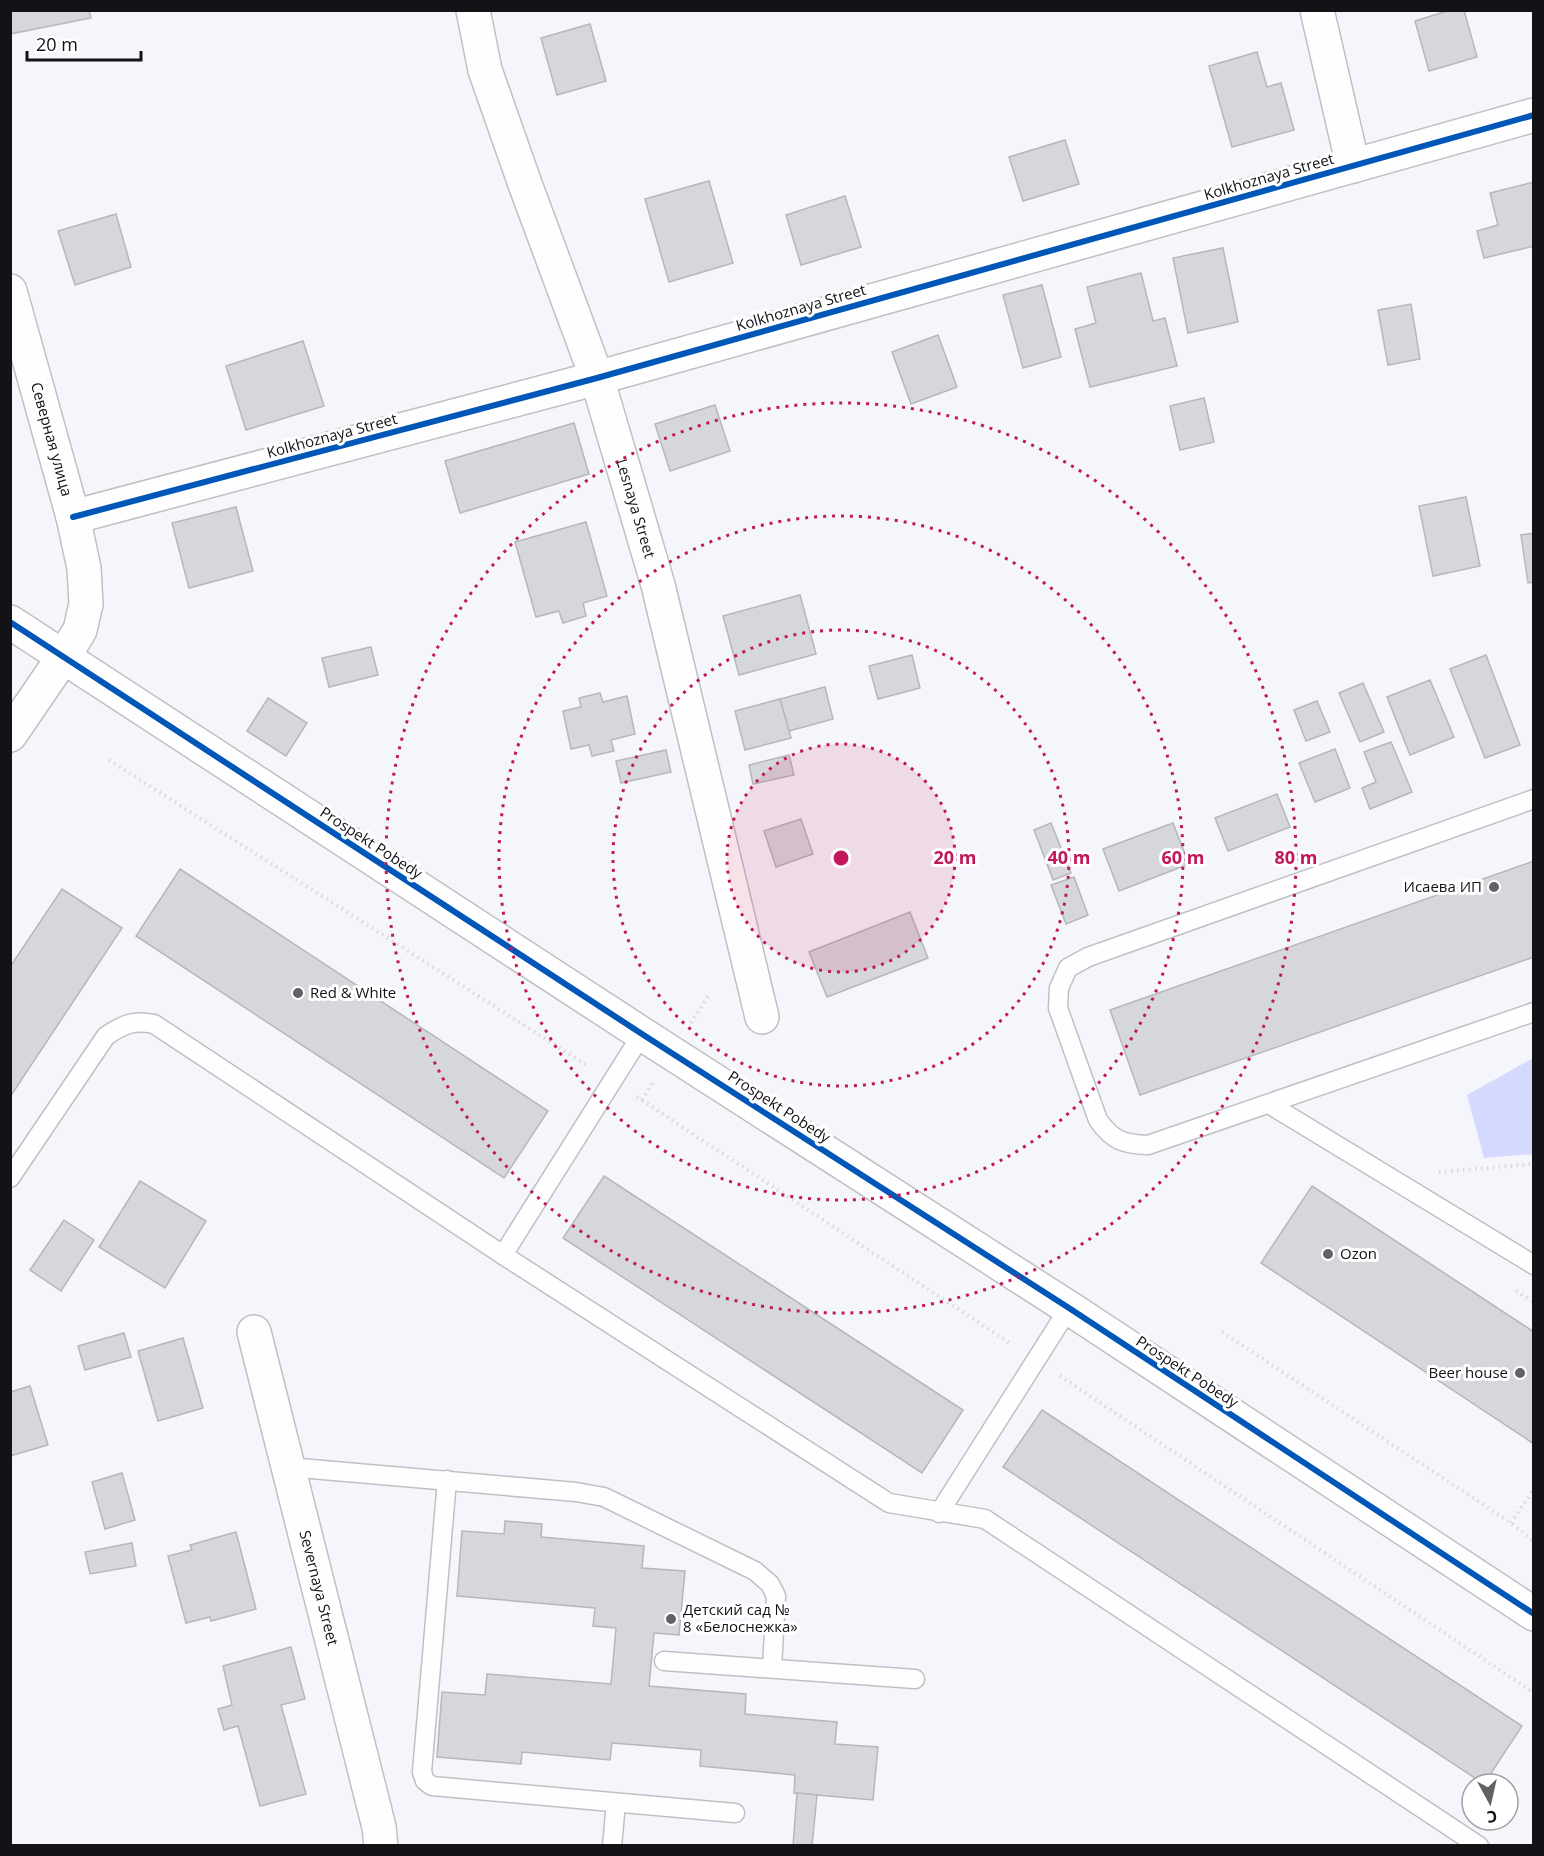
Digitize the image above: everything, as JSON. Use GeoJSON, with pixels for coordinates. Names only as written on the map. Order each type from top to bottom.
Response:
{"type":"FeatureCollection","features":[{"type":"Feature","properties":{"kind":"street","name":"Lesnaya Street"},"geometry":{"type":"LineString","coordinates":[[473,10],[489,80],[597,378],[658,585],[762,1017]]}},
{"type":"Feature","properties":{"kind":"street"},"geometry":{"type":"LineString","coordinates":[[1317,10],[1353,166]]}},
{"type":"Feature","properties":{"kind":"street","name":"Kolkhoznaya Street"},"geometry":{"type":"LineString","coordinates":[[73,517],[597,378],[1533,115]]}},
{"type":"Feature","properties":{"kind":"street","name":"Северная улица"},"geometry":{"type":"LineString","coordinates":[[10,291],[73,517],[84,568],[87,604],[80,630],[10,735]]}},
{"type":"Feature","properties":{"kind":"street","name":"Prospekt Pobedy"},"geometry":{"type":"LineString","coordinates":[[10,622],[642,1034],[1069,1308],[1533,1614]]}},
{"type":"Feature","properties":{"kind":"street","name":"Severnaya Street"},"geometry":{"type":"LineString","coordinates":[[254,1332],[379,1827],[381,1845]]}},
{"type":"Feature","properties":{"kind":"lane"},"geometry":{"type":"LineString","coordinates":[[1533,800],[1099,953],[1068,968],[1059,987],[1058,1008],[1098,1120],[1108,1135],[1127,1144],[1148,1145],[1533,1012]]}},
{"type":"Feature","properties":{"kind":"lane"},"geometry":{"type":"LineString","coordinates":[[10,1178],[106,1036],[121,1026],[138,1021],[154,1024],[503,1255],[889,1503],[986,1519],[1479,1845]]}},
{"type":"Feature","properties":{"kind":"lane"},"geometry":{"type":"LineString","coordinates":[[503,1255],[642,1034]]}},
{"type":"Feature","properties":{"kind":"lane"},"geometry":{"type":"LineString","coordinates":[[1269,1104],[1533,1265]]}},
{"type":"Feature","properties":{"kind":"lane"},"geometry":{"type":"LineString","coordinates":[[939,1513],[1069,1308]]}},
{"type":"Feature","properties":{"kind":"lane"},"geometry":{"type":"LineString","coordinates":[[288,1467],[576,1492],[604,1497],[755,1571],[770,1584],[776,1596],[772,1668]]}},
{"type":"Feature","properties":{"kind":"lane"},"geometry":{"type":"LineString","coordinates":[[447,1480],[422,1772],[425,1781],[432,1786],[735,1813]]}},
{"type":"Feature","properties":{"kind":"lane"},"geometry":{"type":"LineString","coordinates":[[664,1661],[915,1679]]}},
{"type":"Feature","properties":{"kind":"lane"},"geometry":{"type":"LineString","coordinates":[[612,1845],[616,1803]]}},
{"type":"Feature","properties":{"kind":"path"},"geometry":{"type":"LineString","coordinates":[[109,760],[612,1082],[1035,1360],[1533,1692]]}},
{"type":"Feature","properties":{"kind":"path"},"geometry":{"type":"LineString","coordinates":[[1222,1332],[1511,1523],[1533,1541]]}},
{"type":"Feature","properties":{"kind":"path"},"geometry":{"type":"LineString","coordinates":[[1511,1523],[1533,1489]]}},
{"type":"Feature","properties":{"kind":"shaded area"},"geometry":{"type":"Polygon","coordinates":[[[1533,1058],[1533,1154],[1484,1158],[1467,1095],[1533,1058]]]}},
{"type":"Feature","properties":{"kind":"building"},"geometry":{"type":"Polygon","coordinates":[[[10,10],[89,10],[91,18],[10,34],[10,10]]]}},
{"type":"Feature","properties":{"kind":"building"},"geometry":{"type":"Polygon","coordinates":[[[1450,10],[1464,10],[1477,57],[1429,71],[1415,21],[1450,10]]]}},
{"type":"Feature","properties":{"kind":"building"},"geometry":{"type":"Polygon","coordinates":[[[590,24],[606,81],[557,95],[541,38],[590,24]]]}},
{"type":"Feature","properties":{"kind":"building"},"geometry":{"type":"Polygon","coordinates":[[[1257,52],[1267,87],[1281,83],[1294,130],[1232,147],[1209,66],[1257,52]]]}},
{"type":"Feature","properties":{"kind":"building"},"geometry":{"type":"Polygon","coordinates":[[[1065,140],[1079,184],[1023,201],[1009,157],[1065,140]]]}},
{"type":"Feature","properties":{"kind":"building"},"geometry":{"type":"Polygon","coordinates":[[[709,181],[733,263],[669,282],[645,199],[709,181]]]}},
{"type":"Feature","properties":{"kind":"building"},"geometry":{"type":"Polygon","coordinates":[[[1534,182],[1534,246],[1484,258],[1477,231],[1498,225],[1490,193],[1534,182]]]}},
{"type":"Feature","properties":{"kind":"building"},"geometry":{"type":"Polygon","coordinates":[[[845,196],[861,247],[801,265],[786,215],[845,196]]]}},
{"type":"Feature","properties":{"kind":"building"},"geometry":{"type":"Polygon","coordinates":[[[116,214],[131,267],[75,285],[58,231],[116,214]]]}},
{"type":"Feature","properties":{"kind":"building"},"geometry":{"type":"Polygon","coordinates":[[[1223,248],[1238,322],[1188,333],[1173,258],[1223,248]]]}},
{"type":"Feature","properties":{"kind":"building"},"geometry":{"type":"Polygon","coordinates":[[[1141,273],[1153,321],[1165,318],[1177,366],[1090,387],[1075,329],[1096,323],[1087,287],[1141,273]]]}},
{"type":"Feature","properties":{"kind":"building"},"geometry":{"type":"Polygon","coordinates":[[[1042,285],[1061,357],[1023,368],[1003,295],[1042,285]]]}},
{"type":"Feature","properties":{"kind":"building"},"geometry":{"type":"Polygon","coordinates":[[[1411,304],[1420,359],[1388,365],[1378,310],[1411,304]]]}},
{"type":"Feature","properties":{"kind":"building"},"geometry":{"type":"Polygon","coordinates":[[[938,335],[957,387],[911,404],[892,352],[938,335]]]}},
{"type":"Feature","properties":{"kind":"building"},"geometry":{"type":"Polygon","coordinates":[[[303,341],[324,406],[246,430],[226,366],[303,341]]]}},
{"type":"Feature","properties":{"kind":"building"},"geometry":{"type":"Polygon","coordinates":[[[1204,398],[1214,442],[1180,450],[1170,406],[1204,398]]]}},
{"type":"Feature","properties":{"kind":"building"},"geometry":{"type":"Polygon","coordinates":[[[715,405],[730,451],[670,471],[655,424],[715,405]]]}},
{"type":"Feature","properties":{"kind":"building"},"geometry":{"type":"Polygon","coordinates":[[[574,423],[589,474],[460,513],[445,461],[574,423]]]}},
{"type":"Feature","properties":{"kind":"building"},"geometry":{"type":"Polygon","coordinates":[[[1466,497],[1480,566],[1433,576],[1419,506],[1466,497]]]}},
{"type":"Feature","properties":{"kind":"building"},"geometry":{"type":"Polygon","coordinates":[[[236,507],[253,571],[189,588],[172,523],[236,507]]]}},
{"type":"Feature","properties":{"kind":"building"},"geometry":{"type":"Polygon","coordinates":[[[586,522],[607,596],[583,603],[586,616],[563,623],[559,611],[536,617],[515,542],[586,522]]]}},
{"type":"Feature","properties":{"kind":"building"},"geometry":{"type":"Polygon","coordinates":[[[1534,533],[1534,582],[1528,583],[1521,535],[1534,533]]]}},
{"type":"Feature","properties":{"kind":"building"},"geometry":{"type":"Polygon","coordinates":[[[800,595],[816,654],[739,675],[723,616],[800,595]]]}},
{"type":"Feature","properties":{"kind":"building"},"geometry":{"type":"Polygon","coordinates":[[[371,647],[378,675],[329,687],[322,658],[371,647]]]}},
{"type":"Feature","properties":{"kind":"building"},"geometry":{"type":"Polygon","coordinates":[[[912,655],[920,688],[878,699],[869,666],[912,655]]]}},
{"type":"Feature","properties":{"kind":"building"},"geometry":{"type":"Polygon","coordinates":[[[1486,655],[1520,745],[1485,758],[1450,669],[1486,655]]]}},
{"type":"Feature","properties":{"kind":"building"},"geometry":{"type":"Polygon","coordinates":[[[1430,680],[1454,737],[1410,755],[1387,697],[1430,680]]]}},
{"type":"Feature","properties":{"kind":"building"},"geometry":{"type":"Polygon","coordinates":[[[1363,683],[1384,732],[1360,742],[1339,693],[1363,683]]]}},
{"type":"Feature","properties":{"kind":"building"},"geometry":{"type":"Polygon","coordinates":[[[825,687],[833,719],[789,731],[780,699],[825,687]]]}},
{"type":"Feature","properties":{"kind":"building"},"geometry":{"type":"Polygon","coordinates":[[[600,693],[603,702],[627,696],[635,734],[611,740],[614,751],[592,756],[589,745],[571,749],[563,711],[581,707],[579,698],[600,693]]]}},
{"type":"Feature","properties":{"kind":"building"},"geometry":{"type":"Polygon","coordinates":[[[268,698],[307,723],[286,756],[247,731],[268,698]]]}},
{"type":"Feature","properties":{"kind":"building"},"geometry":{"type":"Polygon","coordinates":[[[780,699],[791,738],[745,750],[735,711],[780,699]]]}},
{"type":"Feature","properties":{"kind":"building"},"geometry":{"type":"Polygon","coordinates":[[[1317,701],[1330,732],[1306,741],[1294,710],[1317,701]]]}},
{"type":"Feature","properties":{"kind":"building"},"geometry":{"type":"Polygon","coordinates":[[[1391,742],[1412,792],[1370,809],[1362,788],[1376,782],[1364,752],[1391,742]]]}},
{"type":"Feature","properties":{"kind":"building"},"geometry":{"type":"Polygon","coordinates":[[[1335,749],[1350,788],[1315,802],[1299,763],[1335,749]]]}},
{"type":"Feature","properties":{"kind":"building"},"geometry":{"type":"Polygon","coordinates":[[[666,750],[671,772],[621,783],[616,761],[666,750]]]}},
{"type":"Feature","properties":{"kind":"building"},"geometry":{"type":"Polygon","coordinates":[[[789,755],[794,775],[753,784],[749,765],[789,755]]]}},
{"type":"Feature","properties":{"kind":"building"},"geometry":{"type":"Polygon","coordinates":[[[1277,794],[1290,827],[1228,851],[1215,818],[1277,794]]]}},
{"type":"Feature","properties":{"kind":"building"},"geometry":{"type":"Polygon","coordinates":[[[801,819],[813,854],[776,867],[764,831],[801,819]]]}},
{"type":"Feature","properties":{"kind":"building"},"geometry":{"type":"Polygon","coordinates":[[[1051,823],[1071,873],[1053,880],[1034,830],[1051,823]]]}},
{"type":"Feature","properties":{"kind":"building"},"geometry":{"type":"Polygon","coordinates":[[[1173,823],[1189,864],[1119,891],[1103,849],[1173,823]]]}},
{"type":"Feature","properties":{"kind":"building"},"geometry":{"type":"Polygon","coordinates":[[[1534,861],[1534,957],[1140,1095],[1110,1010],[1534,861]]]}},
{"type":"Feature","properties":{"kind":"building"},"geometry":{"type":"Polygon","coordinates":[[[180,869],[548,1111],[504,1178],[136,936],[180,869]]]}},
{"type":"Feature","properties":{"kind":"building"},"geometry":{"type":"Polygon","coordinates":[[[1074,877],[1088,915],[1066,924],[1051,885],[1074,877]]]}},
{"type":"Feature","properties":{"kind":"building"},"geometry":{"type":"Polygon","coordinates":[[[62,889],[122,928],[10,1097],[10,967],[62,889]]]}},
{"type":"Feature","properties":{"kind":"building"},"geometry":{"type":"Polygon","coordinates":[[[910,912],[928,958],[827,997],[809,952],[910,912]]]}},
{"type":"Feature","properties":{"kind":"building"},"geometry":{"type":"Polygon","coordinates":[[[604,1176],[963,1410],[922,1473],[563,1238],[604,1176]]]}},
{"type":"Feature","properties":{"kind":"building"},"geometry":{"type":"Polygon","coordinates":[[[140,1181],[206,1221],[165,1288],[99,1247],[140,1181]]]}},
{"type":"Feature","properties":{"kind":"building"},"geometry":{"type":"Polygon","coordinates":[[[1312,1186],[1534,1332],[1534,1444],[1261,1263],[1312,1186]]]}},
{"type":"Feature","properties":{"kind":"building"},"geometry":{"type":"Polygon","coordinates":[[[64,1220],[94,1240],[61,1291],[30,1270],[64,1220]]]}},
{"type":"Feature","properties":{"kind":"building"},"geometry":{"type":"Polygon","coordinates":[[[124,1333],[131,1357],[85,1370],[78,1346],[124,1333]]]}},
{"type":"Feature","properties":{"kind":"building"},"geometry":{"type":"Polygon","coordinates":[[[183,1338],[203,1408],[158,1421],[138,1351],[183,1338]]]}},
{"type":"Feature","properties":{"kind":"building"},"geometry":{"type":"Polygon","coordinates":[[[30,1386],[48,1445],[10,1456],[10,1392],[30,1386]]]}},
{"type":"Feature","properties":{"kind":"building"},"geometry":{"type":"Polygon","coordinates":[[[1042,1410],[1522,1726],[1492,1772],[1466,1772],[1003,1467],[1042,1410]]]}},
{"type":"Feature","properties":{"kind":"building"},"geometry":{"type":"Polygon","coordinates":[[[122,1473],[135,1520],[105,1529],[92,1482],[122,1473]]]}},
{"type":"Feature","properties":{"kind":"building"},"geometry":{"type":"Polygon","coordinates":[[[505,1521],[542,1524],[541,1537],[644,1546],[642,1568],[685,1571],[679,1635],[654,1633],[649,1686],[746,1694],[745,1714],[837,1722],[835,1744],[878,1747],[873,1800],[794,1793],[795,1775],[700,1766],[701,1750],[612,1743],[610,1760],[522,1752],[521,1764],[437,1757],[442,1692],[485,1695],[487,1674],[611,1684],[616,1628],[593,1626],[595,1608],[457,1596],[462,1531],[504,1534],[505,1521]]]}},
{"type":"Feature","properties":{"kind":"building"},"geometry":{"type":"Polygon","coordinates":[[[236,1532],[256,1609],[211,1621],[210,1617],[186,1623],[168,1556],[192,1550],[190,1545],[236,1532]]]}},
{"type":"Feature","properties":{"kind":"building"},"geometry":{"type":"Polygon","coordinates":[[[132,1543],[136,1566],[90,1574],[85,1552],[132,1543]]]}},
{"type":"Feature","properties":{"kind":"building"},"geometry":{"type":"Polygon","coordinates":[[[291,1647],[305,1699],[281,1705],[306,1794],[260,1806],[238,1726],[224,1730],[218,1709],[232,1705],[223,1666],[291,1647]]]}},
{"type":"Feature","properties":{"kind":"building"},"geometry":{"type":"Polygon","coordinates":[[[797,1793],[817,1795],[812,1846],[793,1846],[797,1793]]]}},
{"type":"Feature","properties":{"kind":"cycle path"},"geometry":{"type":"LineString","coordinates":[[73,517],[597,378],[1534,115]]}},
{"type":"Feature","properties":{"kind":"cycle path"},"geometry":{"type":"LineString","coordinates":[[10,622],[642,1034],[1069,1308],[1534,1614]]}},
{"type":"Feature","properties":{"kind":"place","name":"Исаева ИП"},"geometry":{"type":"Point","coordinates":[1494,887]}},
{"type":"Feature","properties":{"kind":"place","name":"Red & White"},"geometry":{"type":"Point","coordinates":[298,993]}},
{"type":"Feature","properties":{"kind":"place","name":"Ozon"},"geometry":{"type":"Point","coordinates":[1328,1254]}},
{"type":"Feature","properties":{"kind":"place","name":"Beer house"},"geometry":{"type":"Point","coordinates":[1520,1373]}},
{"type":"Feature","properties":{"kind":"place","name":"Детский сад № 8 «Белоснежка»"},"geometry":{"type":"Point","coordinates":[671,1619]}}]}
